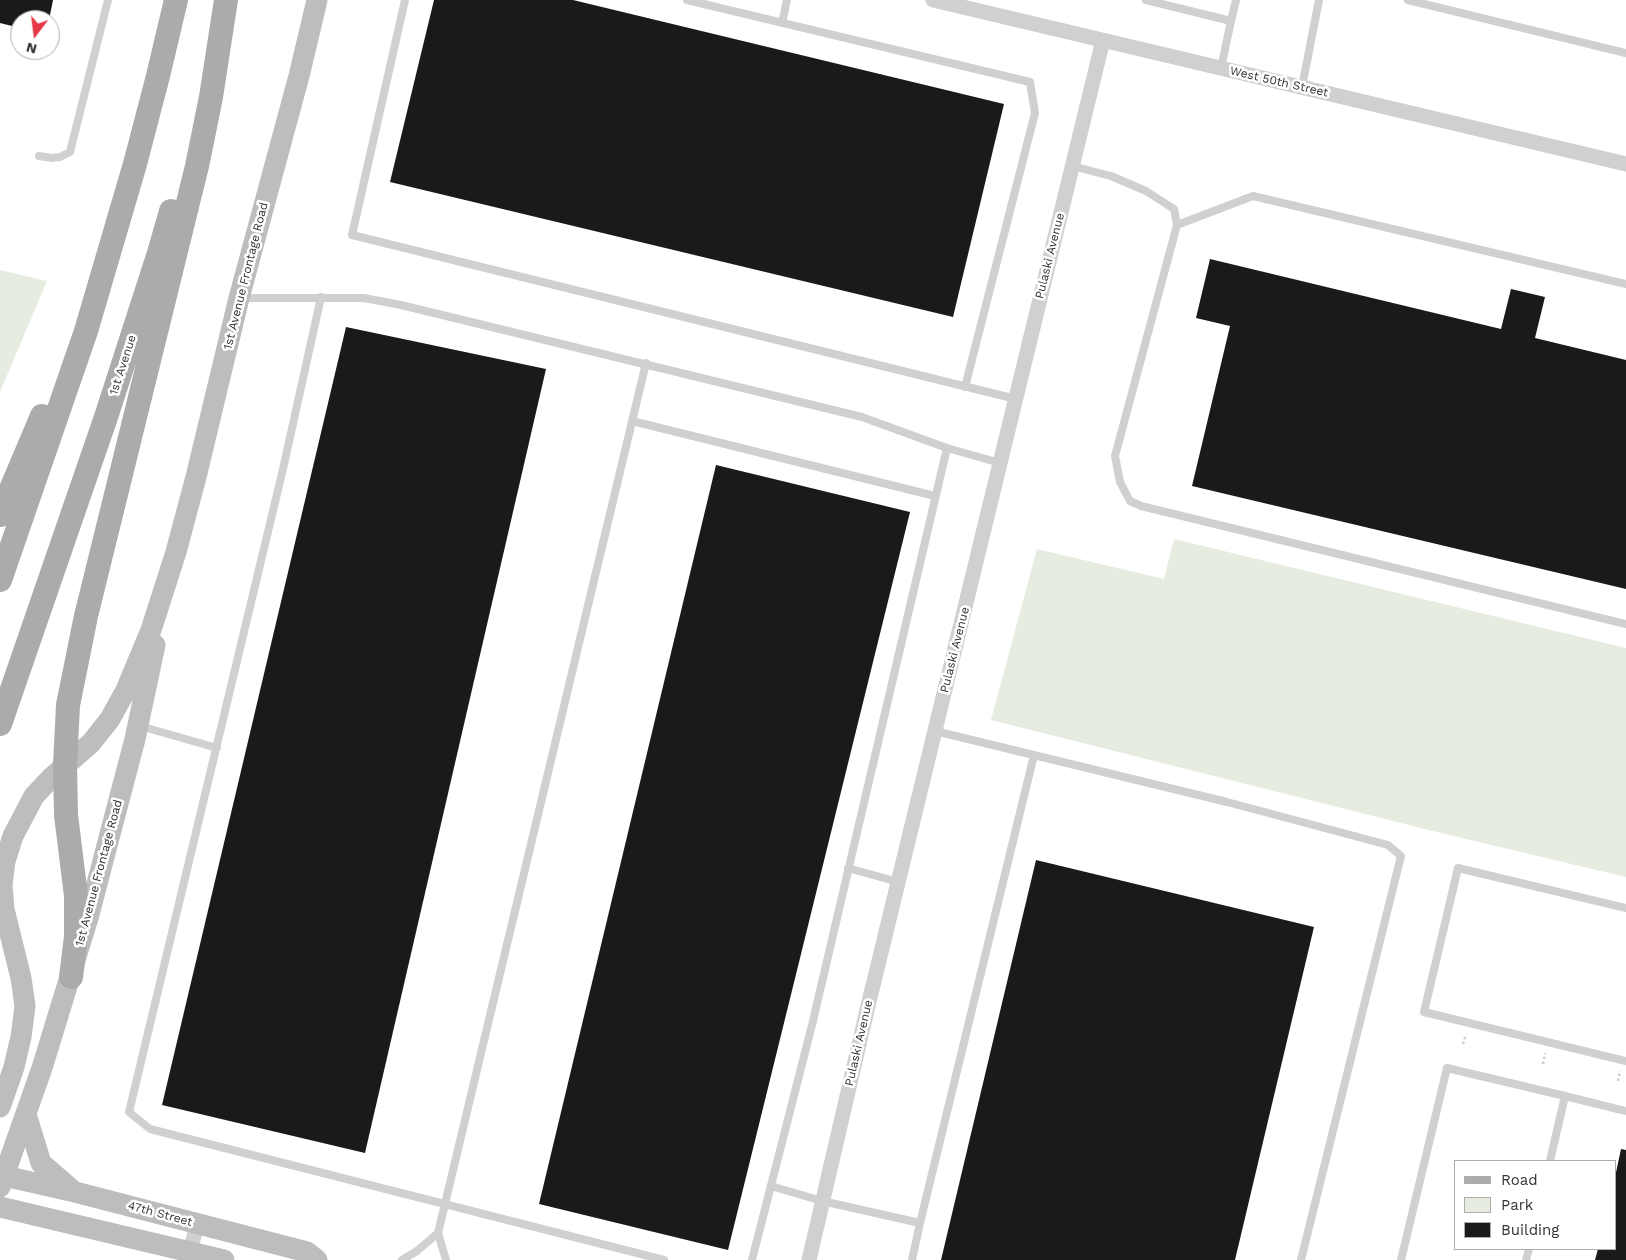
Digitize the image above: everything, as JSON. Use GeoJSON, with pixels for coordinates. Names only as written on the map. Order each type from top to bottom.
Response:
{"type":"FeatureCollection","features":[{"type":"Feature","properties":{"kind":"main road"},"geometry":{"type":"LineString","coordinates":[[0,580],[83,340],[154,93],[176,0]]}},
{"type":"Feature","properties":{"kind":"main road"},"geometry":{"type":"LineString","coordinates":[[71,977],[76,937],[76,896],[66,815],[64,766],[68,705],[76,661],[198,166],[226,0]]}},
{"type":"Feature","properties":{"kind":"main road","name":"1st Avenue"},"geometry":{"type":"LineString","coordinates":[[0,724],[106,417],[159,253],[226,0]]}},
{"type":"Feature","properties":{"kind":"main road"},"geometry":{"type":"LineString","coordinates":[[0,515],[84,318],[109,253]]}},
{"type":"Feature","properties":{"kind":"street","name":"1st Avenue Frontage Road"},"geometry":{"type":"LineString","coordinates":[[1,1179],[26,1114],[71,977],[88,918],[138,726],[176,552],[239,298],[318,0]]}},
{"type":"Feature","properties":{"kind":"street","name":"West 50th Street"},"geometry":{"type":"LineString","coordinates":[[933,0],[1626,164]]}},
{"type":"Feature","properties":{"kind":"street","name":"Pulaski Avenue"},"geometry":{"type":"LineString","coordinates":[[808,1260],[1103,40]]}},
{"type":"Feature","properties":{"kind":"street","name":"1st Avenue Frontage Road"},"geometry":{"type":"LineString","coordinates":[[0,1107],[16,1060],[25,1006],[21,978],[4,909],[2,885],[13,836],[34,796],[64,766],[91,743],[110,719],[126,690],[151,630],[176,552]]}},
{"type":"Feature","properties":{"kind":"street"},"geometry":{"type":"LineString","coordinates":[[26,1114],[41,1163],[75,1192]]}},
{"type":"Feature","properties":{"kind":"street","name":"47th Street"},"geometry":{"type":"LineString","coordinates":[[1,1179],[75,1192],[307,1252],[317,1260]]}},
{"type":"Feature","properties":{"kind":"street"},"geometry":{"type":"LineString","coordinates":[[0,1207],[189,1256],[224,1260]]}},
{"type":"Feature","properties":{"kind":"street"},"geometry":{"type":"LineString","coordinates":[[189,1256],[197,1224]]}},
{"type":"Feature","properties":{"kind":"lane"},"geometry":{"type":"LineString","coordinates":[[39,156],[60,157],[70,152],[108,0]]}},
{"type":"Feature","properties":{"kind":"lane"},"geometry":{"type":"LineString","coordinates":[[405,0],[352,235],[1016,399]]}},
{"type":"Feature","properties":{"kind":"lane"},"geometry":{"type":"LineString","coordinates":[[687,0],[1030,82],[1034,113],[965,387]]}},
{"type":"Feature","properties":{"kind":"lane"},"geometry":{"type":"LineString","coordinates":[[782,23],[787,0]]}},
{"type":"Feature","properties":{"kind":"lane"},"geometry":{"type":"LineString","coordinates":[[1146,0],[1231,21]]}},
{"type":"Feature","properties":{"kind":"lane"},"geometry":{"type":"LineString","coordinates":[[1221,68],[1236,0]]}},
{"type":"Feature","properties":{"kind":"lane"},"geometry":{"type":"LineString","coordinates":[[1302,87],[1319,0]]}},
{"type":"Feature","properties":{"kind":"lane"},"geometry":{"type":"LineString","coordinates":[[1408,0],[1626,53]]}},
{"type":"Feature","properties":{"kind":"lane"},"geometry":{"type":"LineString","coordinates":[[1072,166],[1111,176],[1146,191],[1174,209],[1177,224],[1115,456],[1120,482],[1130,501],[1141,506],[1626,624]]}},
{"type":"Feature","properties":{"kind":"lane"},"geometry":{"type":"LineString","coordinates":[[1177,224],[1253,196],[1626,284]]}},
{"type":"Feature","properties":{"kind":"lane"},"geometry":{"type":"LineString","coordinates":[[321,297],[283,469],[129,1112],[150,1129],[664,1260]]}},
{"type":"Feature","properties":{"kind":"lane"},"geometry":{"type":"LineString","coordinates":[[239,298],[364,298],[401,305],[862,417],[947,448],[1000,463]]}},
{"type":"Feature","properties":{"kind":"lane"},"geometry":{"type":"LineString","coordinates":[[446,1260],[438,1233],[646,363]]}},
{"type":"Feature","properties":{"kind":"lane"},"geometry":{"type":"LineString","coordinates":[[632,422],[935,496]]}},
{"type":"Feature","properties":{"kind":"lane"},"geometry":{"type":"LineString","coordinates":[[752,1260],[812,1025],[947,448]]}},
{"type":"Feature","properties":{"kind":"lane"},"geometry":{"type":"LineString","coordinates":[[138,726],[217,748]]}},
{"type":"Feature","properties":{"kind":"lane"},"geometry":{"type":"LineString","coordinates":[[935,732],[1227,802],[1388,845],[1401,856],[1301,1260]]}},
{"type":"Feature","properties":{"kind":"lane"},"geometry":{"type":"LineString","coordinates":[[912,1260],[1034,755]]}},
{"type":"Feature","properties":{"kind":"lane"},"geometry":{"type":"LineString","coordinates":[[848,868],[898,882]]}},
{"type":"Feature","properties":{"kind":"lane"},"geometry":{"type":"LineString","coordinates":[[1626,908],[1458,868],[1424,1012],[1626,1061]]}},
{"type":"Feature","properties":{"kind":"lane"},"geometry":{"type":"LineString","coordinates":[[1400,1260],[1447,1068],[1626,1111]]}},
{"type":"Feature","properties":{"kind":"lane"},"geometry":{"type":"LineString","coordinates":[[1550,1160],[1565,1096]]}},
{"type":"Feature","properties":{"kind":"lane"},"geometry":{"type":"LineString","coordinates":[[771,1186],[822,1201],[920,1223]]}},
{"type":"Feature","properties":{"kind":"lane"},"geometry":{"type":"LineString","coordinates":[[402,1260],[438,1233]]}},
{"type":"Feature","properties":{"kind":"green space"},"geometry":{"type":"Polygon","coordinates":[[[0,270],[47,281],[0,392],[0,270]]]}},
{"type":"Feature","properties":{"kind":"green space"},"geometry":{"type":"Polygon","coordinates":[[[1174,539],[1626,648],[1626,877],[1437,832],[991,720],[1037,549],[1164,579],[1174,539]]]}},
{"type":"Feature","properties":{"kind":"building"},"geometry":{"type":"Polygon","coordinates":[[[0,0],[53,0],[51,10],[10,10],[10,26],[0,23],[0,0]]]}},
{"type":"Feature","properties":{"kind":"building"},"geometry":{"type":"Polygon","coordinates":[[[434,0],[573,0],[1004,104],[953,317],[390,182],[434,0]]]}},
{"type":"Feature","properties":{"kind":"building"},"geometry":{"type":"Polygon","coordinates":[[[1210,259],[1501,329],[1511,289],[1545,297],[1535,338],[1626,360],[1626,589],[1192,486],[1230,326],[1196,318],[1210,259]]]}},
{"type":"Feature","properties":{"kind":"building"},"geometry":{"type":"Polygon","coordinates":[[[346,327],[546,369],[365,1153],[162,1105],[346,327]]]}},
{"type":"Feature","properties":{"kind":"building"},"geometry":{"type":"Polygon","coordinates":[[[716,465],[910,512],[728,1250],[539,1204],[716,465]]]}},
{"type":"Feature","properties":{"kind":"building"},"geometry":{"type":"Polygon","coordinates":[[[1036,860],[1314,927],[1235,1260],[941,1260],[1036,860]]]}},
{"type":"Feature","properties":{"kind":"building"},"geometry":{"type":"Polygon","coordinates":[[[1621,1149],[1626,1150],[1626,1260],[1595,1260],[1598,1250],[1616,1250],[1616,1172],[1621,1149]]]}}]}
